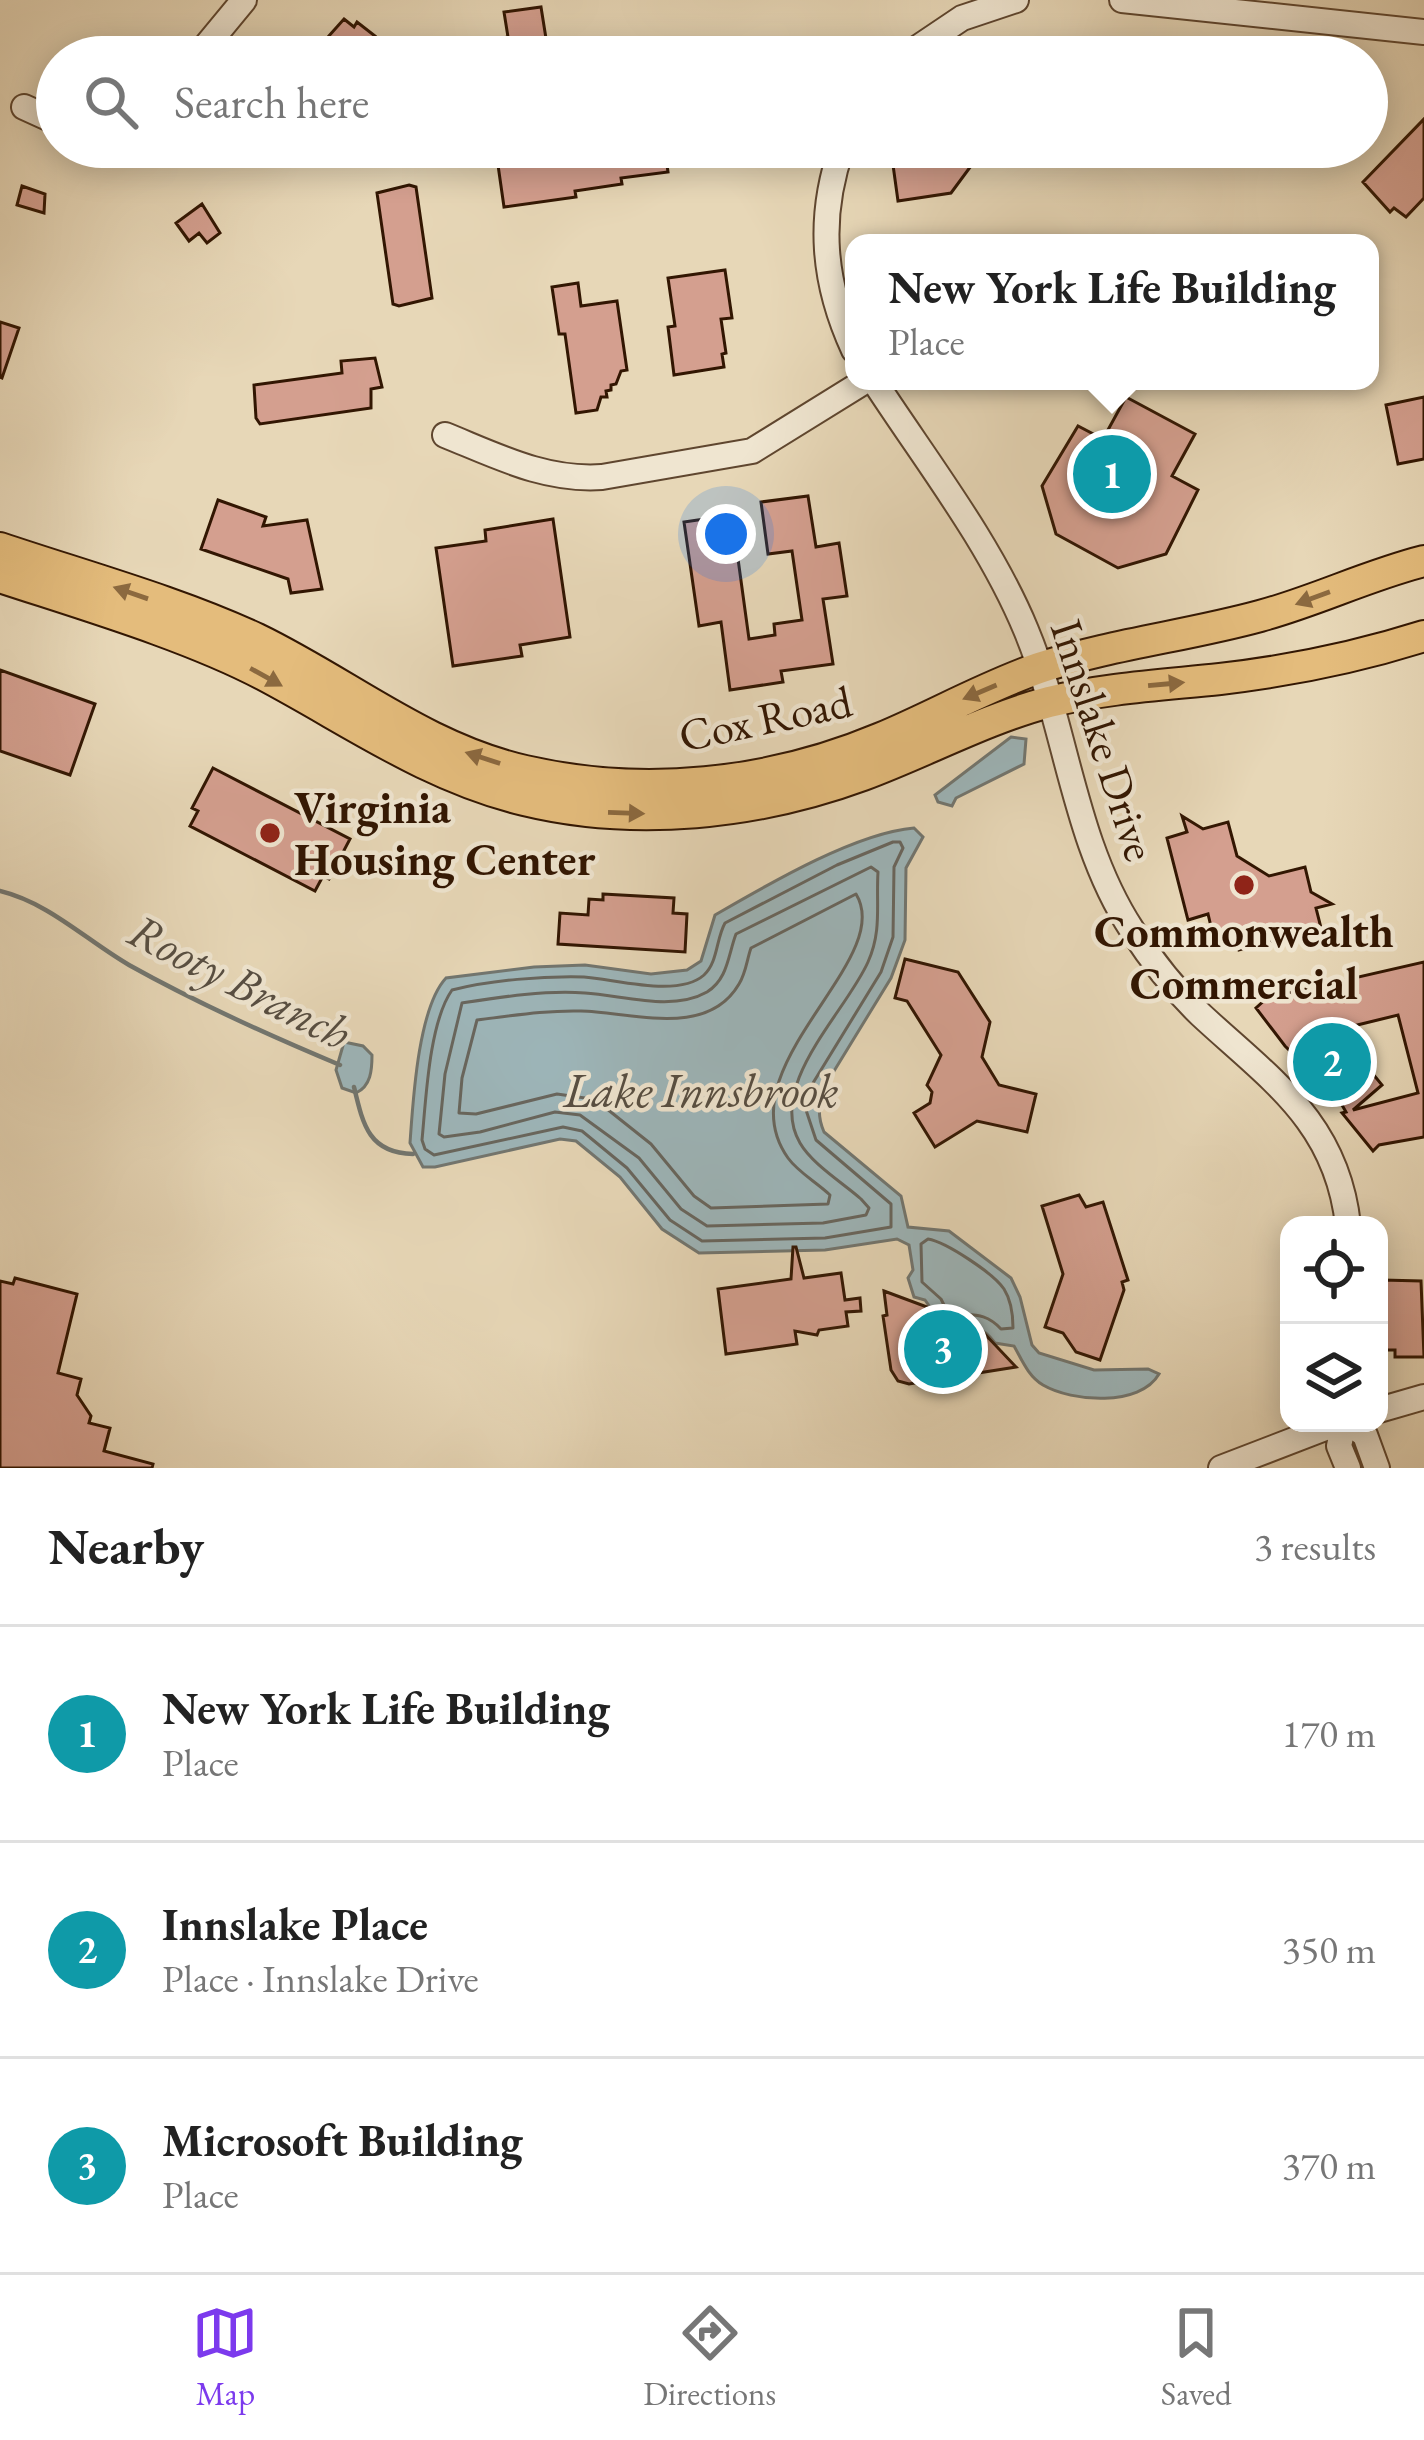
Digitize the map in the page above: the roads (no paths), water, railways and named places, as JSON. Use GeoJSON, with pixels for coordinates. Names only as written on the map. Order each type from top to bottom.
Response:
{"type":"FeatureCollection","features":[{"type":"Feature","properties":{"kind":"main road","name":"Cox Road"},"geometry":{"type":"LineString","coordinates":[[0,548],[257,640],[394,719],[473,756],[586,782],[683,785],[804,765],[885,736],[1039,668],[1130,642],[1258,617],[1424,561]]}},
{"type":"Feature","properties":{"kind":"main road","name":"Cox Road"},"geometry":{"type":"LineString","coordinates":[[0,577],[226,657],[448,777],[526,801],[573,809],[684,813],[776,800],[862,775],[1050,702],[1131,687],[1279,671],[1424,636]]}},
{"type":"Feature","properties":{"kind":"street"},"geometry":{"type":"LineString","coordinates":[[214,36],[244,0]]}},
{"type":"Feature","properties":{"kind":"street"},"geometry":{"type":"LineString","coordinates":[[935,36],[962,18],[1016,0]]}},
{"type":"Feature","properties":{"kind":"street"},"geometry":{"type":"LineString","coordinates":[[1122,0],[1424,32]]}},
{"type":"Feature","properties":{"kind":"street"},"geometry":{"type":"LineString","coordinates":[[24,107],[36,112]]}},
{"type":"Feature","properties":{"kind":"street"},"geometry":{"type":"LineString","coordinates":[[836,168],[829,189],[825,255],[845,330]]}},
{"type":"Feature","properties":{"kind":"street"},"geometry":{"type":"LineString","coordinates":[[446,435],[543,473],[578,479],[602,477],[752,451],[854,390]]}},
{"type":"Feature","properties":{"kind":"street","name":"Innslake Drive"},"geometry":{"type":"LineString","coordinates":[[875,390],[1001,579],[1039,668],[1084,827],[1109,891],[1171,983],[1299,1105],[1329,1156],[1346,1216]]}},
{"type":"Feature","properties":{"kind":"street"},"geometry":{"type":"LineString","coordinates":[[1388,1407],[1424,1397]]}},
{"type":"Feature","properties":{"kind":"street"},"geometry":{"type":"LineString","coordinates":[[1221,1468],[1319,1432]]}},
{"type":"Feature","properties":{"kind":"street"},"geometry":{"type":"LineString","coordinates":[[1342,1432],[1340,1446],[1348,1468]]}},
{"type":"Feature","properties":{"kind":"street"},"geometry":{"type":"LineString","coordinates":[[1360,1432],[1377,1468]]}},
{"type":"Feature","properties":{"kind":"water"},"geometry":{"type":"Polygon","coordinates":[[[1011,737],[1026,739],[1024,764],[956,798],[952,806],[938,802],[935,795],[1011,737]]]}},
{"type":"Feature","properties":{"kind":"water","name":"Lake Innsbrook"},"geometry":{"type":"Polygon","coordinates":[[[914,828],[923,837],[906,868],[905,940],[891,978],[823,1089],[819,1110],[824,1132],[901,1196],[908,1227],[949,1231],[1011,1278],[1032,1345],[1039,1353],[1094,1370],[1148,1369],[1159,1374],[1137,1392],[1087,1398],[1056,1391],[1033,1377],[1014,1346],[995,1343],[973,1327],[944,1327],[925,1300],[914,1297],[908,1278],[913,1270],[909,1245],[897,1239],[825,1250],[699,1253],[662,1229],[620,1177],[576,1141],[560,1139],[435,1167],[423,1167],[410,1143],[423,1032],[446,978],[585,965],[651,974],[687,970],[701,961],[715,915],[839,850],[914,828]]]}},
{"type":"Feature","properties":{"kind":"water"},"geometry":{"type":"Polygon","coordinates":[[[344,1042],[363,1046],[372,1055],[368,1082],[356,1093],[342,1088],[336,1070],[344,1042]]]}},
{"type":"Feature","properties":{"kind":"waterway","name":"Rooty Branch"},"geometry":{"type":"LineString","coordinates":[[0,891],[51,913],[129,965],[181,992],[340,1065]]}},
{"type":"Feature","properties":{"kind":"waterway","name":"Rooty Branch"},"geometry":{"type":"LineString","coordinates":[[354,1087],[365,1125],[377,1142],[413,1154]]}},
{"type":"Feature","properties":{"kind":"place","name":"New York Life Building"},"geometry":{"type":"Point","coordinates":[1112,474]}},
{"type":"Feature","properties":{"kind":"place","name":"Virginia Housing Center"},"geometry":{"type":"Point","coordinates":[270,833]}},
{"type":"Feature","properties":{"kind":"place","name":"Commonwealth Commercial"},"geometry":{"type":"Point","coordinates":[1244,885]}},
{"type":"Feature","properties":{"kind":"place","name":"Innslake Place"},"geometry":{"type":"Point","coordinates":[1332,1062]}},
{"type":"Feature","properties":{"kind":"place","name":"Microsoft Building"},"geometry":{"type":"Point","coordinates":[943,1349]}}]}
